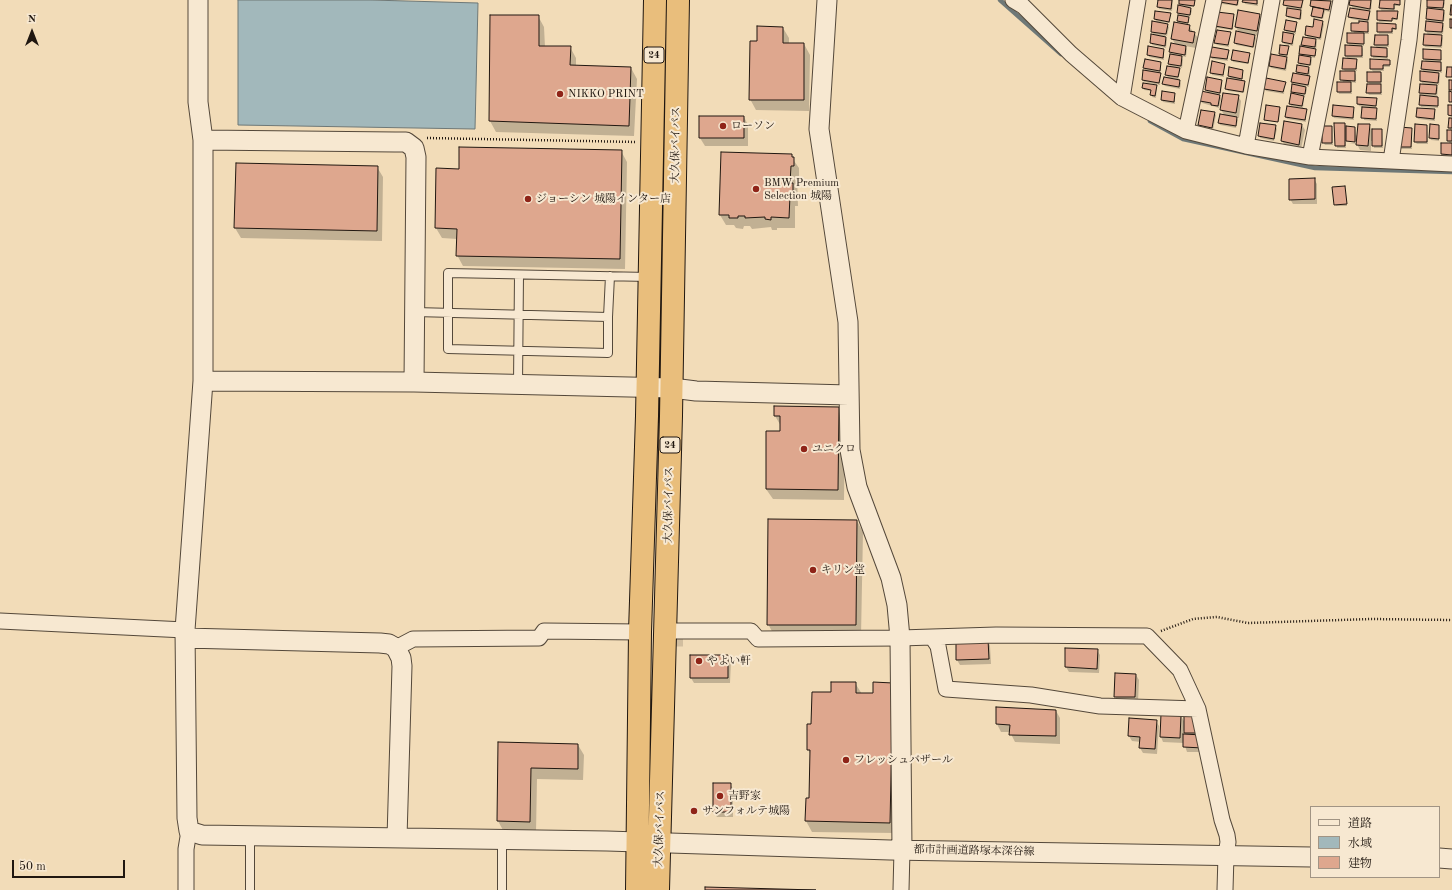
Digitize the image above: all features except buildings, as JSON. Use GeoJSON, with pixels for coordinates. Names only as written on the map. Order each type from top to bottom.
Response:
{"type":"FeatureCollection","features":[{"type":"Feature","properties":{"kind":"highway","name":"大久保バイパス"},"geometry":{"type":"LineString","coordinates":[[637,890],[640,632],[648,388],[655,0]]}},
{"type":"Feature","properties":{"kind":"highway","name":"大久保バイパス"},"geometry":{"type":"LineString","coordinates":[[658,890],[675,635],[672,388],[678,0]]}},
{"type":"Feature","properties":{"kind":"street"},"geometry":{"type":"LineString","coordinates":[[186,890],[186,849],[189,831],[187,818],[185,634],[202,381],[203,140],[198,102],[198,0]]}},
{"type":"Feature","properties":{"kind":"street"},"geometry":{"type":"LineString","coordinates":[[827,0],[819,129],[848,322],[850,450],[857,487],[890,578],[897,605],[900,638],[901,890]]}},
{"type":"Feature","properties":{"kind":"street"},"geometry":{"type":"LineString","coordinates":[[1013,0],[1022,6],[1071,54],[1122,98],[1186,132],[1246,146],[1310,157],[1452,164]]}},
{"type":"Feature","properties":{"kind":"street"},"geometry":{"type":"LineString","coordinates":[[1122,98],[1138,0]]}},
{"type":"Feature","properties":{"kind":"street"},"geometry":{"type":"LineString","coordinates":[[1186,132],[1214,0]]}},
{"type":"Feature","properties":{"kind":"street"},"geometry":{"type":"LineString","coordinates":[[1246,146],[1272,0]]}},
{"type":"Feature","properties":{"kind":"street"},"geometry":{"type":"LineString","coordinates":[[1310,157],[1341,0]]}},
{"type":"Feature","properties":{"kind":"street"},"geometry":{"type":"LineString","coordinates":[[1390,161],[1409,40],[1413,0]]}},
{"type":"Feature","properties":{"kind":"street"},"geometry":{"type":"LineString","coordinates":[[203,140],[395,142],[410,144],[416,152],[414,382]]}},
{"type":"Feature","properties":{"kind":"street"},"geometry":{"type":"LineString","coordinates":[[202,381],[414,382],[672,388],[696,391],[849,395]]}},
{"type":"Feature","properties":{"kind":"street"},"geometry":{"type":"LineString","coordinates":[[0,621],[185,634],[389,644],[396,648],[401,658],[402,666],[397,838]]}},
{"type":"Feature","properties":{"kind":"street"},"geometry":{"type":"LineString","coordinates":[[539,638],[544,631],[640,632]]}},
{"type":"Feature","properties":{"kind":"street"},"geometry":{"type":"LineString","coordinates":[[675,635],[752,631],[758,639],[932,638],[996,635],[1147,636],[1180,670],[1198,709],[1222,820],[1227,835],[1228,842],[1225,890]]}},
{"type":"Feature","properties":{"kind":"street"},"geometry":{"type":"LineString","coordinates":[[396,648],[412,639],[620,638]]}},
{"type":"Feature","properties":{"kind":"street"},"geometry":{"type":"LineString","coordinates":[[932,638],[938,646],[946,689],[1031,694],[1100,706],[1198,709]]}},
{"type":"Feature","properties":{"kind":"street","name":"都市計画道路塚本深谷線"},"geometry":{"type":"LineString","coordinates":[[189,831],[202,835],[502,840],[902,850],[1310,856]]}},
{"type":"Feature","properties":{"kind":"street"},"geometry":{"type":"LineString","coordinates":[[1440,858],[1452,859]]}},
{"type":"Feature","properties":{"kind":"lane"},"geometry":{"type":"LineString","coordinates":[[610,276],[608,353],[448,349],[448,273],[519,275],[610,276],[650,277]]}},
{"type":"Feature","properties":{"kind":"lane"},"geometry":{"type":"LineString","coordinates":[[518,385],[519,275]]}},
{"type":"Feature","properties":{"kind":"lane"},"geometry":{"type":"LineString","coordinates":[[415,312],[608,317]]}},
{"type":"Feature","properties":{"kind":"lane"},"geometry":{"type":"LineString","coordinates":[[250,836],[250,890]]}},
{"type":"Feature","properties":{"kind":"lane"},"geometry":{"type":"LineString","coordinates":[[502,840],[502,890]]}},
{"type":"Feature","properties":{"kind":"path"},"geometry":{"type":"LineString","coordinates":[[410,144],[430,137],[652,142]]}},
{"type":"Feature","properties":{"kind":"path"},"geometry":{"type":"LineString","coordinates":[[1147,636],[1192,620],[1217,617],[1248,623],[1371,619],[1452,620]]}},
{"type":"Feature","properties":{"kind":"water"},"geometry":{"type":"Polygon","coordinates":[[[238,0],[371,0],[478,3],[475,129],[238,125],[238,0]]]}},
{"type":"Feature","properties":{"kind":"waterway"},"geometry":{"type":"LineString","coordinates":[[1000,0],[1061,54]]}},
{"type":"Feature","properties":{"kind":"waterway"},"geometry":{"type":"LineString","coordinates":[[1150,121],[1183,139],[1315,168],[1452,172]]}},
{"type":"Feature","properties":{"kind":"tunnel"},"geometry":{"type":"LineString","coordinates":[[630,639],[683,639]]}},
{"type":"Feature","properties":{"kind":"place","name":"NIKKO PRINT"},"geometry":{"type":"Point","coordinates":[560,94]}},
{"type":"Feature","properties":{"kind":"place","name":"ローソン"},"geometry":{"type":"Point","coordinates":[723,126]}},
{"type":"Feature","properties":{"kind":"place","name":"BMW Premium Selection 城陽"},"geometry":{"type":"Point","coordinates":[756,189]}},
{"type":"Feature","properties":{"kind":"place","name":"ジョーシン 城陽インター店"},"geometry":{"type":"Point","coordinates":[528,199]}},
{"type":"Feature","properties":{"kind":"place","name":"ユニクロ"},"geometry":{"type":"Point","coordinates":[804,449]}},
{"type":"Feature","properties":{"kind":"place","name":"キリン堂"},"geometry":{"type":"Point","coordinates":[813,570]}},
{"type":"Feature","properties":{"kind":"place","name":"やよい軒"},"geometry":{"type":"Point","coordinates":[699,661]}},
{"type":"Feature","properties":{"kind":"place","name":"フレッシュバザール"},"geometry":{"type":"Point","coordinates":[846,760]}},
{"type":"Feature","properties":{"kind":"place","name":"吉野家"},"geometry":{"type":"Point","coordinates":[720,796]}},
{"type":"Feature","properties":{"kind":"place","name":"サンフォルテ城陽"},"geometry":{"type":"Point","coordinates":[694,811]}}]}
